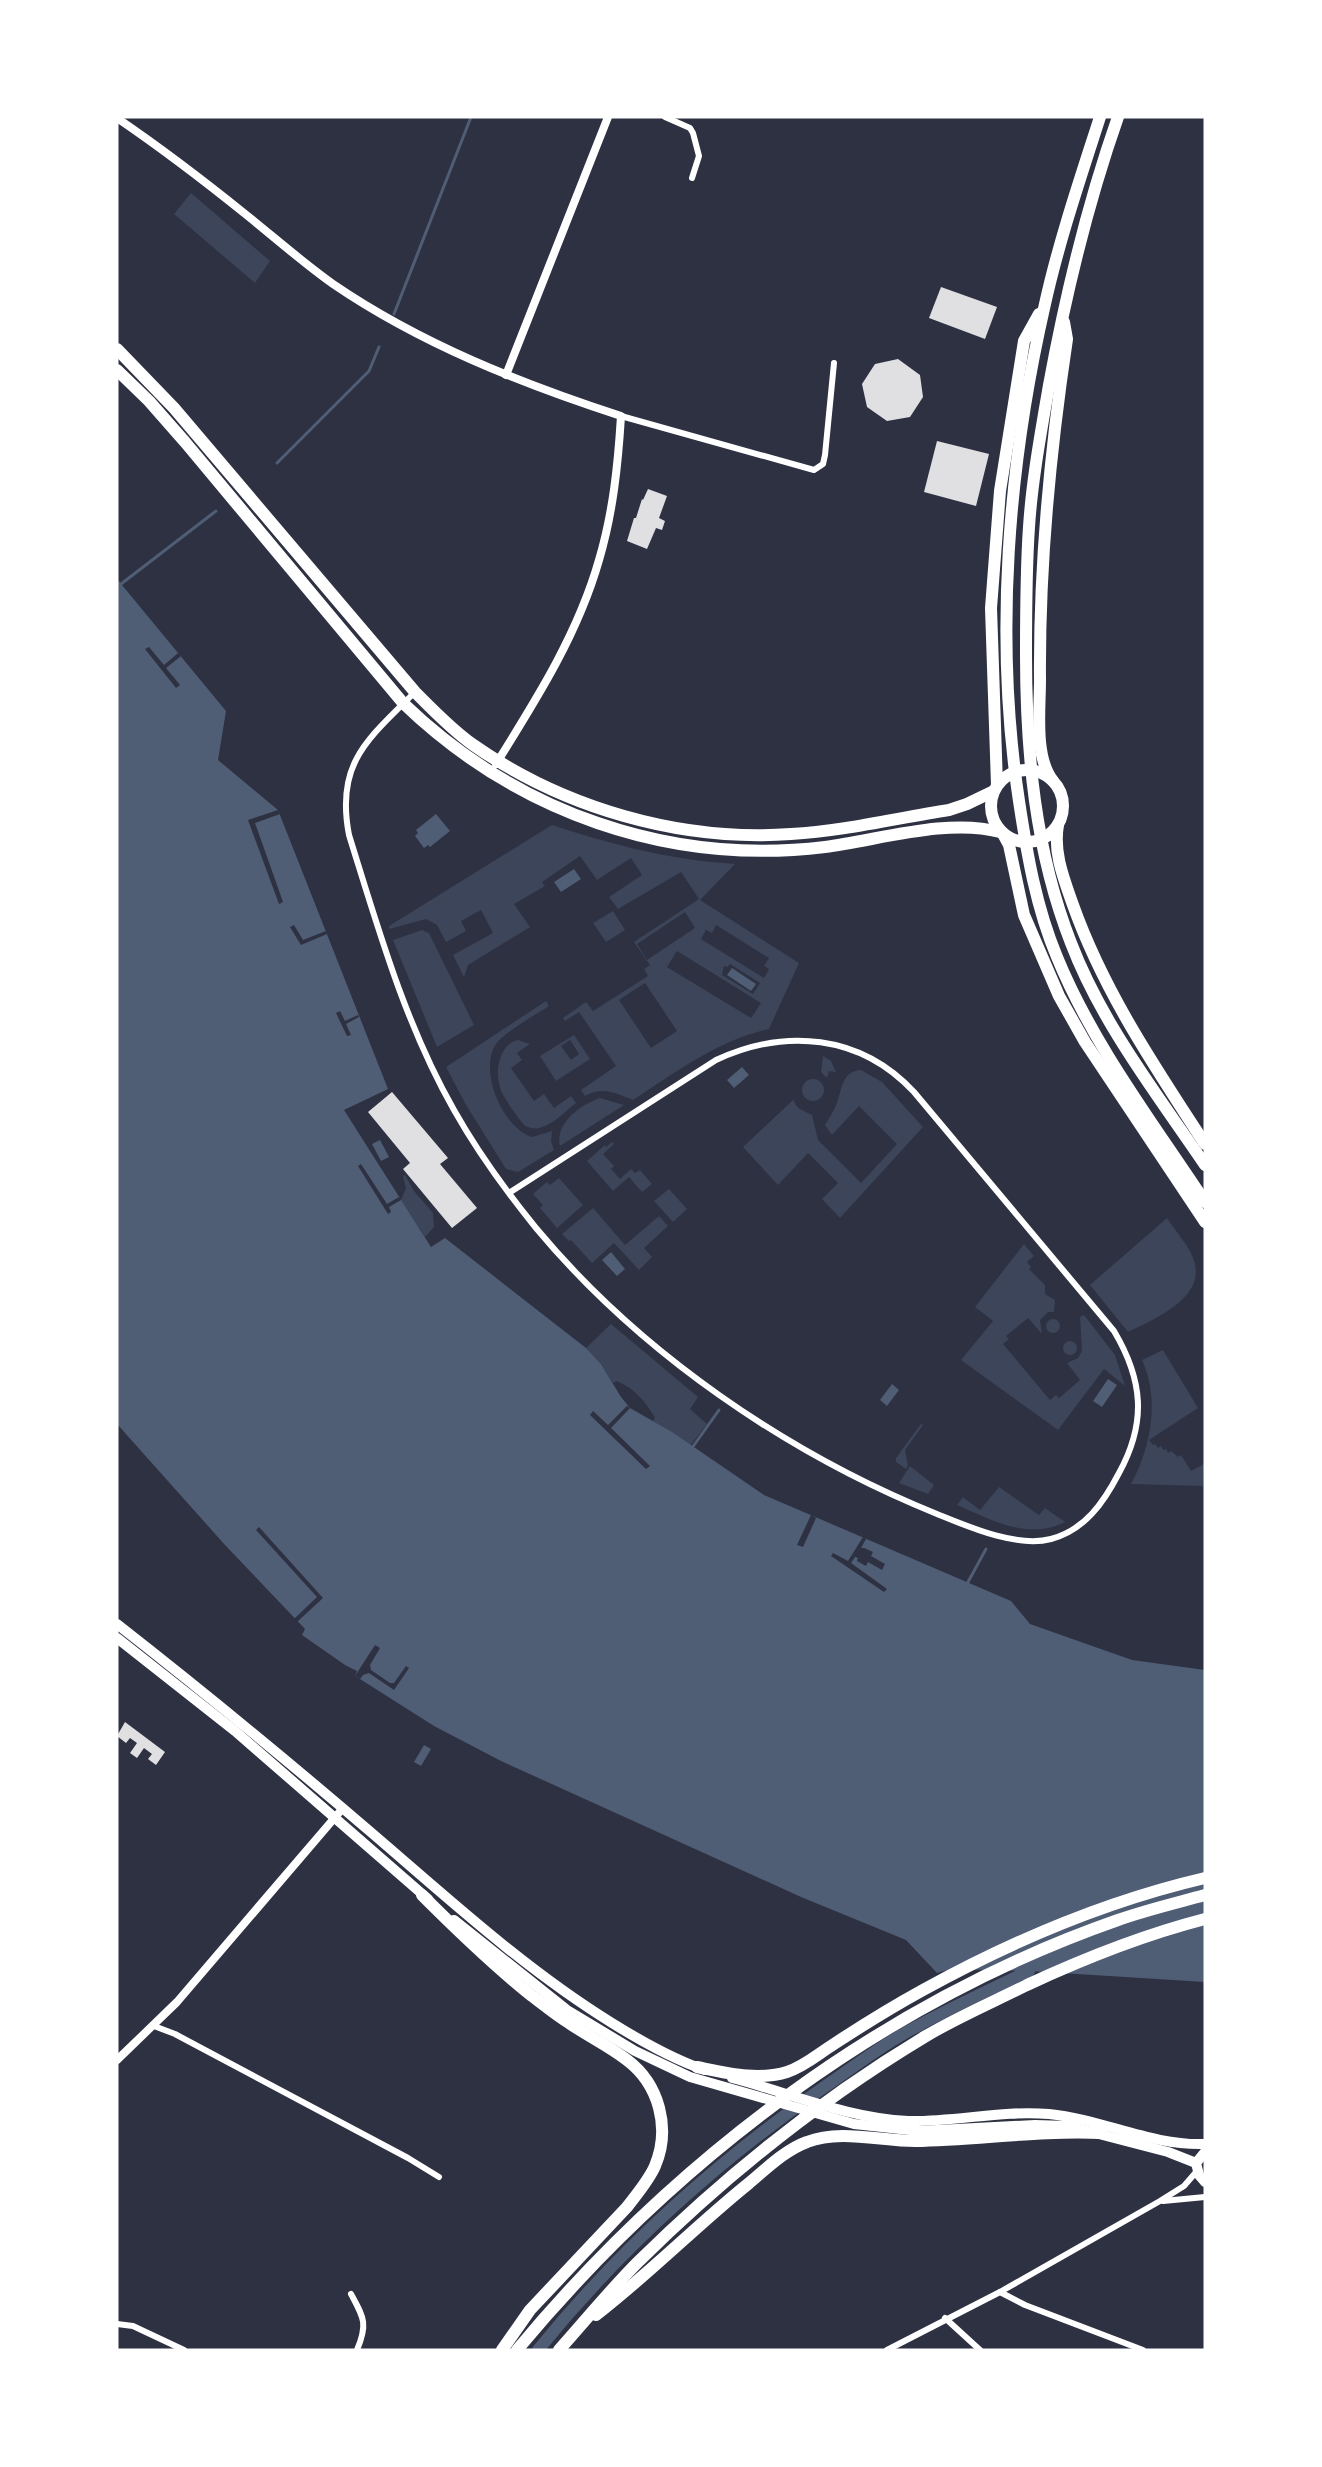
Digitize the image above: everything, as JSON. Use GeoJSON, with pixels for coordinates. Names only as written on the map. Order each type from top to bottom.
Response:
{"type":"FeatureCollection","features":[{"type":"Feature","properties":{"kind":"highway"},"geometry":{"type":"LineString","coordinates":[[1100,117],[1070,208],[1044,305],[1023,423],[1011,525],[1006,678],[1011,747],[1028,858],[1042,916],[1057,957],[1094,1032],[1205,1202]]}},
{"type":"Feature","properties":{"kind":"highway"},"geometry":{"type":"LineString","coordinates":[[1118,117],[1077,247],[1042,426],[1029,525],[1026,696],[1031,772],[1040,833],[1053,889],[1071,944],[1114,1031],[1205,1165]]}},
{"type":"Feature","properties":{"kind":"highway"},"geometry":{"type":"LineString","coordinates":[[1044,305],[1024,341],[1000,491],[991,608],[995,788],[990,808],[995,824],[1009,845],[1024,915],[1059,996],[1085,1042],[1205,1222]]}},
{"type":"Feature","properties":{"kind":"highway"},"geometry":{"type":"LineString","coordinates":[[1063,311],[1067,339],[1050,454],[1039,626],[1041,750],[1046,772],[1061,794],[1063,803],[1056,848],[1064,880],[1082,930],[1107,986],[1136,1038],[1205,1144]]}},
{"type":"Feature","properties":{"kind":"highway"},"geometry":{"type":"LineString","coordinates":[[117,349],[174,408],[415,692],[443,720],[498,761],[570,797],[656,825],[745,835],[790,834],[829,830],[949,810],[967,804],[995,788],[1004,777],[1024,770],[1035,771],[1053,782]]}},
{"type":"Feature","properties":{"kind":"highway"},"geometry":{"type":"LineString","coordinates":[[117,370],[149,400],[185,442],[403,704],[431,731],[490,774],[542,802],[602,826],[671,842],[717,848],[768,850],[823,847],[954,827],[985,828],[1022,842],[1032,842],[1051,833],[1058,825]]}},
{"type":"Feature","properties":{"kind":"highway"},"geometry":{"type":"LineString","coordinates":[[698,2067],[741,2075],[768,2076],[804,2065],[827,2048],[924,1989],[1024,1940],[1116,1902],[1205,1878]]}},
{"type":"Feature","properties":{"kind":"highway"},"geometry":{"type":"LineString","coordinates":[[422,1895],[477,1949],[568,2023],[628,2060],[648,2082],[657,2098],[661,2114],[662,2144],[655,2168],[633,2199],[530,2310],[502,2350]]}},
{"type":"Feature","properties":{"kind":"highway"},"geometry":{"type":"LineString","coordinates":[[516,2350],[582,2276],[652,2207],[745,2129],[841,2058],[920,2010],[1022,1959],[1119,1920],[1205,1895]]}},
{"type":"Feature","properties":{"kind":"highway"},"geometry":{"type":"LineString","coordinates":[[559,2350],[602,2299],[684,2218],[728,2180],[846,2087],[927,2036],[972,2011],[1057,1971],[1140,1938],[1205,1919]]}},
{"type":"Feature","properties":{"kind":"highway"},"geometry":{"type":"LineString","coordinates":[[576,2331],[644,2276],[705,2218],[781,2157],[805,2142],[832,2136],[913,2141],[1066,2132],[1102,2133]]}},
{"type":"Feature","properties":{"kind":"main road"},"geometry":{"type":"LineString","coordinates":[[117,1624],[241,1722],[339,1812],[422,1895],[567,2010],[663,2066],[690,2077],[854,2124],[896,2130],[942,2131],[1035,2125],[1068,2126],[1102,2133],[1183,2157],[1197,2167],[1205,2182]]}},
{"type":"Feature","properties":{"kind":"main road"},"geometry":{"type":"LineString","coordinates":[[117,1638],[441,1893],[545,1978],[640,2040],[698,2067],[868,2117],[909,2121],[1050,2114],[1163,2141],[1184,2145],[1205,2145]]}},
{"type":"Feature","properties":{"kind":"main road"},"geometry":{"type":"LineString","coordinates":[[1197,2167],[1205,2152]]}},
{"type":"Feature","properties":{"kind":"street"},"geometry":{"type":"LineString","coordinates":[[506,375],[608,117]]}},
{"type":"Feature","properties":{"kind":"street"},"geometry":{"type":"LineString","coordinates":[[665,117],[690,128],[693,133],[699,156],[692,178]]}},
{"type":"Feature","properties":{"kind":"street"},"geometry":{"type":"LineString","coordinates":[[117,118],[195,174],[285,248],[334,284],[414,332],[530,385],[621,416],[814,470],[823,464],[825,455],[834,363]]}},
{"type":"Feature","properties":{"kind":"street"},"geometry":{"type":"LineString","coordinates":[[490,774],[554,666],[576,623],[588,592],[614,501],[621,416]]}},
{"type":"Feature","properties":{"kind":"street"},"geometry":{"type":"LineString","coordinates":[[415,692],[372,735],[355,760],[345,792],[345,814],[349,835],[387,959],[421,1042],[453,1109],[509,1193],[572,1267],[620,1314],[673,1359],[776,1434],[847,1475],[893,1497],[979,1531],[1029,1541],[1050,1540],[1070,1532],[1097,1510],[1131,1450],[1139,1415],[1138,1397],[1128,1356],[1114,1332],[914,1092],[898,1075],[865,1055],[831,1045],[800,1041],[773,1042],[745,1048],[716,1060],[509,1193]]}},
{"type":"Feature","properties":{"kind":"street"},"geometry":{"type":"LineString","coordinates":[[117,2060],[177,2001],[339,1812]]}},
{"type":"Feature","properties":{"kind":"street"},"geometry":{"type":"LineString","coordinates":[[154,2026],[175,2034],[408,2158],[439,2177]]}},
{"type":"Feature","properties":{"kind":"street"},"geometry":{"type":"LineString","coordinates":[[887,2350],[945,2318],[1000,2292],[1160,2201],[1184,2186],[1197,2167]]}},
{"type":"Feature","properties":{"kind":"street"},"geometry":{"type":"LineString","coordinates":[[1160,2201],[1205,2197]]}},
{"type":"Feature","properties":{"kind":"street"},"geometry":{"type":"LineString","coordinates":[[1000,2292],[1025,2305],[1143,2350]]}},
{"type":"Feature","properties":{"kind":"street"},"geometry":{"type":"LineString","coordinates":[[351,2294],[364,2317],[364,2328],[357,2350]]}},
{"type":"Feature","properties":{"kind":"street"},"geometry":{"type":"LineString","coordinates":[[945,2318],[980,2350]]}},
{"type":"Feature","properties":{"kind":"street"},"geometry":{"type":"LineString","coordinates":[[117,2324],[133,2326],[184,2350]]}},
{"type":"Feature","properties":{"kind":"shaded area"},"geometry":{"type":"Polygon","coordinates":[[[191,193],[270,261],[255,283],[174,214],[191,193]]]}},
{"type":"Feature","properties":{"kind":"shaded area"},"geometry":{"type":"Polygon","coordinates":[[[117,579],[226,711],[218,760],[278,810],[388,1089],[344,1110],[431,1247],[445,1238],[586,1348],[601,1364],[630,1408],[672,1432],[764,1495],[1011,1601],[1030,1624],[1132,1660],[1205,1670],[1205,1982],[1029,1971],[951,1969],[937,1973],[906,1940],[801,1897],[501,1761],[434,1726],[355,1676],[357,1671],[302,1635],[305,1629],[225,1545],[117,1424],[117,579]]]}},
{"type":"Feature","properties":{"kind":"shaded area"},"geometry":{"type":"Polygon","coordinates":[[[436,814],[450,831],[430,847],[428,845],[424,848],[415,836],[418,833],[416,830],[436,814]]]}},
{"type":"Feature","properties":{"kind":"shaded area"},"geometry":{"type":"Polygon","coordinates":[[[552,825],[642,850],[688,859],[735,864],[700,900],[799,963],[769,1029],[750,1034],[715,1049],[681,1068],[633,1100],[603,1091],[585,1096],[581,1090],[616,1066],[579,1012],[565,1021],[563,1018],[586,1002],[593,1011],[648,976],[644,969],[650,965],[634,942],[699,899],[681,872],[618,909],[609,897],[642,875],[631,858],[597,880],[580,856],[542,882],[545,886],[514,904],[530,927],[468,965],[464,977],[453,955],[493,933],[481,910],[461,921],[466,931],[446,942],[437,925],[426,919],[389,929],[389,926],[552,825]],[[685,912],[637,944],[647,960],[695,928],[685,912]],[[716,925],[712,933],[706,930],[701,939],[764,978],[769,969],[764,966],[769,958],[716,925]],[[677,951],[667,967],[751,1018],[761,1003],[677,951]],[[730,964],[727,967],[724,966],[722,975],[753,994],[760,983],[730,964]],[[645,983],[619,1000],[651,1048],[677,1031],[645,983]]]}},
{"type":"Feature","properties":{"kind":"shaded area"},"geometry":{"type":"Polygon","coordinates":[[[574,869],[581,879],[561,892],[554,882],[574,869]]]}},
{"type":"Feature","properties":{"kind":"shaded area"},"geometry":{"type":"Polygon","coordinates":[[[613,911],[625,930],[606,942],[593,923],[613,911]]]}},
{"type":"Feature","properties":{"kind":"shaded area"},"geometry":{"type":"Polygon","coordinates":[[[422,930],[429,933],[474,1025],[437,1047],[393,940],[422,930]]]}},
{"type":"Feature","properties":{"kind":"shaded area"},"geometry":{"type":"Polygon","coordinates":[[[732,968],[756,984],[751,991],[727,975],[732,968]]]}},
{"type":"Feature","properties":{"kind":"shaded area"},"geometry":{"type":"Polygon","coordinates":[[[546,1001],[549,1006],[500,1040],[491,1055],[492,1083],[503,1111],[521,1132],[532,1137],[552,1131],[551,1141],[554,1150],[518,1172],[506,1169],[466,1105],[446,1067],[546,1001]]]}},
{"type":"Feature","properties":{"kind":"shaded area"},"geometry":{"type":"Polygon","coordinates":[[[574,1035],[590,1059],[556,1081],[540,1056],[574,1035]],[[570,1040],[561,1046],[571,1060],[579,1054],[570,1040]]]}},
{"type":"Feature","properties":{"kind":"shaded area"},"geometry":{"type":"Polygon","coordinates":[[[518,1040],[530,1044],[517,1053],[522,1060],[511,1068],[534,1101],[544,1094],[554,1108],[571,1096],[576,1103],[552,1123],[538,1128],[524,1125],[502,1093],[498,1078],[502,1054],[511,1043],[518,1040]]]}},
{"type":"Feature","properties":{"kind":"shaded area"},"geometry":{"type":"Polygon","coordinates":[[[823,1056],[831,1061],[836,1072],[829,1071],[827,1078],[821,1072],[823,1056]]]}},
{"type":"Feature","properties":{"kind":"shaded area"},"geometry":{"type":"Polygon","coordinates":[[[742,1067],[749,1075],[734,1088],[727,1080],[742,1067]]]}},
{"type":"Feature","properties":{"kind":"shaded area"},"geometry":{"type":"Polygon","coordinates":[[[861,1070],[882,1082],[923,1127],[840,1218],[822,1199],[838,1183],[808,1153],[778,1185],[743,1147],[793,1100],[798,1108],[812,1115],[818,1140],[861,1183],[897,1144],[859,1106],[832,1135],[825,1125],[836,1106],[846,1077],[861,1070]]]}},
{"type":"Feature","properties":{"kind":"shaded area"},"geometry":{"type":"Polygon","coordinates":[[[813,1079],[821,1082],[824,1090],[821,1098],[813,1101],[805,1098],[802,1090],[805,1082],[813,1079]]]}},
{"type":"Feature","properties":{"kind":"shaded area"},"geometry":{"type":"Polygon","coordinates":[[[600,1098],[624,1105],[560,1146],[559,1138],[565,1123],[577,1110],[600,1098]]]}},
{"type":"Feature","properties":{"kind":"shaded area"},"geometry":{"type":"Polygon","coordinates":[[[380,1140],[389,1157],[381,1161],[372,1144],[380,1140]]]}},
{"type":"Feature","properties":{"kind":"shaded area"},"geometry":{"type":"Polygon","coordinates":[[[612,1142],[614,1144],[603,1154],[614,1166],[611,1169],[620,1179],[631,1169],[635,1173],[640,1170],[652,1184],[642,1192],[629,1177],[613,1191],[587,1161],[605,1145],[606,1147],[612,1142]]]}},
{"type":"Feature","properties":{"kind":"shaded area"},"geometry":{"type":"Polygon","coordinates":[[[405,1175],[414,1191],[433,1213],[434,1227],[425,1237],[401,1200],[406,1188],[403,1176],[405,1175]]]}},
{"type":"Feature","properties":{"kind":"shaded area"},"geometry":{"type":"Polygon","coordinates":[[[559,1178],[583,1205],[557,1228],[540,1208],[543,1205],[533,1194],[547,1182],[550,1185],[559,1178]]]}},
{"type":"Feature","properties":{"kind":"shaded area"},"geometry":{"type":"Polygon","coordinates":[[[669,1189],[687,1209],[673,1222],[654,1201],[669,1189]]]}},
{"type":"Feature","properties":{"kind":"shaded area"},"geometry":{"type":"Polygon","coordinates":[[[593,1208],[625,1245],[659,1216],[668,1226],[644,1248],[652,1257],[639,1270],[614,1243],[592,1263],[571,1240],[569,1241],[562,1234],[593,1208]]]}},
{"type":"Feature","properties":{"kind":"shaded area"},"geometry":{"type":"Polygon","coordinates":[[[1167,1218],[1193,1258],[1196,1272],[1193,1284],[1176,1305],[1128,1332],[1090,1285],[1167,1218]]]}},
{"type":"Feature","properties":{"kind":"shaded area"},"geometry":{"type":"Polygon","coordinates":[[[1024,1244],[1034,1256],[1027,1262],[1031,1267],[1029,1269],[1045,1285],[1045,1294],[1055,1300],[1054,1312],[1048,1312],[1040,1320],[1042,1334],[1028,1318],[1006,1336],[1009,1339],[1003,1344],[1050,1400],[1056,1395],[1059,1398],[1080,1380],[1067,1363],[1078,1358],[1082,1351],[1080,1317],[1084,1315],[1115,1355],[1125,1386],[1104,1369],[1058,1430],[961,1360],[993,1321],[975,1307],[1024,1244]]]}},
{"type":"Feature","properties":{"kind":"shaded area"},"geometry":{"type":"Polygon","coordinates":[[[611,1252],[625,1269],[617,1276],[602,1260],[611,1252]]]}},
{"type":"Feature","properties":{"kind":"shaded area"},"geometry":{"type":"Polygon","coordinates":[[[1050,1319],[1056,1319],[1060,1326],[1056,1333],[1050,1333],[1046,1329],[1046,1323],[1050,1319]]]}},
{"type":"Feature","properties":{"kind":"shaded area"},"geometry":{"type":"Polygon","coordinates":[[[611,1324],[698,1397],[690,1409],[707,1424],[690,1446],[653,1421],[655,1418],[639,1396],[617,1381],[613,1383],[601,1364],[586,1348],[611,1324]]]}},
{"type":"Feature","properties":{"kind":"shaded area"},"geometry":{"type":"Polygon","coordinates":[[[1067,1341],[1073,1341],[1077,1348],[1073,1355],[1067,1355],[1063,1351],[1063,1345],[1067,1341]]]}},
{"type":"Feature","properties":{"kind":"shaded area"},"geometry":{"type":"Polygon","coordinates":[[[1163,1350],[1198,1408],[1149,1440],[1158,1448],[1161,1446],[1163,1450],[1166,1449],[1168,1453],[1171,1451],[1178,1457],[1181,1455],[1191,1471],[1204,1464],[1203,1486],[1131,1484],[1144,1454],[1151,1423],[1151,1391],[1142,1360],[1163,1350]]]}},
{"type":"Feature","properties":{"kind":"shaded area"},"geometry":{"type":"Polygon","coordinates":[[[1108,1379],[1117,1385],[1102,1407],[1093,1401],[1108,1379]]]}},
{"type":"Feature","properties":{"kind":"shaded area"},"geometry":{"type":"Polygon","coordinates":[[[892,1384],[899,1390],[887,1406],[880,1400],[892,1384]]]}},
{"type":"Feature","properties":{"kind":"shaded area"},"geometry":{"type":"Polygon","coordinates":[[[921,1424],[923,1425],[905,1450],[908,1466],[906,1469],[896,1462],[896,1458],[921,1424]]]}},
{"type":"Feature","properties":{"kind":"shaded area"},"geometry":{"type":"Polygon","coordinates":[[[910,1466],[934,1485],[928,1494],[899,1483],[910,1466]]]}},
{"type":"Feature","properties":{"kind":"shaded area"},"geometry":{"type":"Polygon","coordinates":[[[999,1487],[1039,1515],[1045,1508],[1065,1522],[1051,1527],[1024,1529],[997,1522],[957,1505],[963,1497],[980,1510],[999,1487]]]}},
{"type":"Feature","properties":{"kind":"shaded area"},"geometry":{"type":"Polygon","coordinates":[[[424,1745],[431,1749],[421,1766],[414,1762],[424,1745]]]}},
{"type":"Feature","properties":{"kind":"pier"},"geometry":{"type":"Polygon","coordinates":[[[149,647],[164,665],[178,653],[181,656],[166,668],[180,685],[176,688],[145,649],[149,647]]]}},
{"type":"Feature","properties":{"kind":"pier"},"geometry":{"type":"Polygon","coordinates":[[[278,810],[280,814],[255,823],[283,902],[279,904],[248,820],[278,810]]]}},
{"type":"Feature","properties":{"kind":"pier"},"geometry":{"type":"Polygon","coordinates":[[[294,925],[303,940],[326,931],[327,934],[301,945],[290,927],[294,925]]]}},
{"type":"Feature","properties":{"kind":"pier"},"geometry":{"type":"Polygon","coordinates":[[[340,1011],[345,1021],[358,1015],[359,1017],[346,1024],[351,1035],[347,1036],[336,1013],[340,1011]]]}},
{"type":"Feature","properties":{"kind":"pier"},"geometry":{"type":"Polygon","coordinates":[[[361,1164],[387,1204],[399,1197],[401,1200],[389,1207],[391,1212],[388,1214],[358,1166],[361,1164]]]}},
{"type":"Feature","properties":{"kind":"pier"},"geometry":{"type":"Polygon","coordinates":[[[627,1406],[630,1408],[611,1428],[650,1466],[646,1469],[590,1415],[593,1411],[608,1425],[627,1406]]]}},
{"type":"Feature","properties":{"kind":"pier"},"geometry":{"type":"Polygon","coordinates":[[[811,1515],[816,1518],[803,1547],[797,1545],[811,1515]]]}},
{"type":"Feature","properties":{"kind":"pier"},"geometry":{"type":"Polygon","coordinates":[[[259,1527],[323,1598],[297,1622],[294,1619],[317,1597],[256,1530],[259,1527]]]}},
{"type":"Feature","properties":{"kind":"pier"},"geometry":{"type":"Polygon","coordinates":[[[863,1537],[866,1539],[861,1548],[873,1552],[871,1556],[885,1564],[882,1570],[868,1562],[866,1566],[857,1561],[858,1558],[855,1557],[851,1563],[887,1589],[884,1592],[831,1556],[833,1553],[848,1561],[863,1537]]]}},
{"type":"Feature","properties":{"kind":"pier"},"geometry":{"type":"Polygon","coordinates":[[[375,1645],[380,1648],[370,1665],[371,1670],[390,1683],[394,1683],[406,1666],[409,1668],[394,1690],[369,1673],[360,1679],[355,1676],[375,1645]]]}},
{"type":"Feature","properties":{"kind":"building"},"geometry":{"type":"Polygon","coordinates":[[[941,287],[997,307],[985,339],[929,318],[941,287]]]}},
{"type":"Feature","properties":{"kind":"building"},"geometry":{"type":"Polygon","coordinates":[[[898,359],[920,375],[923,397],[910,417],[887,421],[867,407],[862,384],[875,364],[898,359]]]}},
{"type":"Feature","properties":{"kind":"building"},"geometry":{"type":"Polygon","coordinates":[[[937,441],[989,454],[976,506],[924,492],[937,441]]]}},
{"type":"Feature","properties":{"kind":"building"},"geometry":{"type":"Polygon","coordinates":[[[648,489],[667,496],[659,518],[665,521],[662,530],[656,528],[647,549],[627,541],[634,518],[636,518],[648,489]]]}},
{"type":"Feature","properties":{"kind":"building"},"geometry":{"type":"Polygon","coordinates":[[[392,1092],[448,1158],[440,1164],[477,1208],[452,1228],[403,1169],[410,1163],[368,1112],[392,1092]]]}},
{"type":"Feature","properties":{"kind":"building"},"geometry":{"type":"Polygon","coordinates":[[[125,1722],[165,1752],[156,1765],[148,1759],[152,1754],[144,1748],[137,1758],[130,1753],[137,1743],[130,1738],[126,1743],[117,1736],[125,1722]]]}},
{"type":"Feature","properties":{"kind":"waterway"},"geometry":{"type":"LineString","coordinates":[[394,314],[471,117]]}},
{"type":"Feature","properties":{"kind":"waterway"},"geometry":{"type":"LineString","coordinates":[[277,463],[369,371],[379,347]]}},
{"type":"Feature","properties":{"kind":"waterway"},"geometry":{"type":"LineString","coordinates":[[121,584],[216,511]]}},
{"type":"Feature","properties":{"kind":"waterway"},"geometry":{"type":"LineString","coordinates":[[692,1448],[719,1410]]}},
{"type":"Feature","properties":{"kind":"waterway"},"geometry":{"type":"LineString","coordinates":[[968,1582],[986,1549]]}},
{"type":"Feature","properties":{"kind":"waterway"},"geometry":{"type":"LineString","coordinates":[[538,2350],[569,2313],[635,2243],[706,2178],[781,2118],[893,2040],[950,2009],[1029,1971]]}}]}
